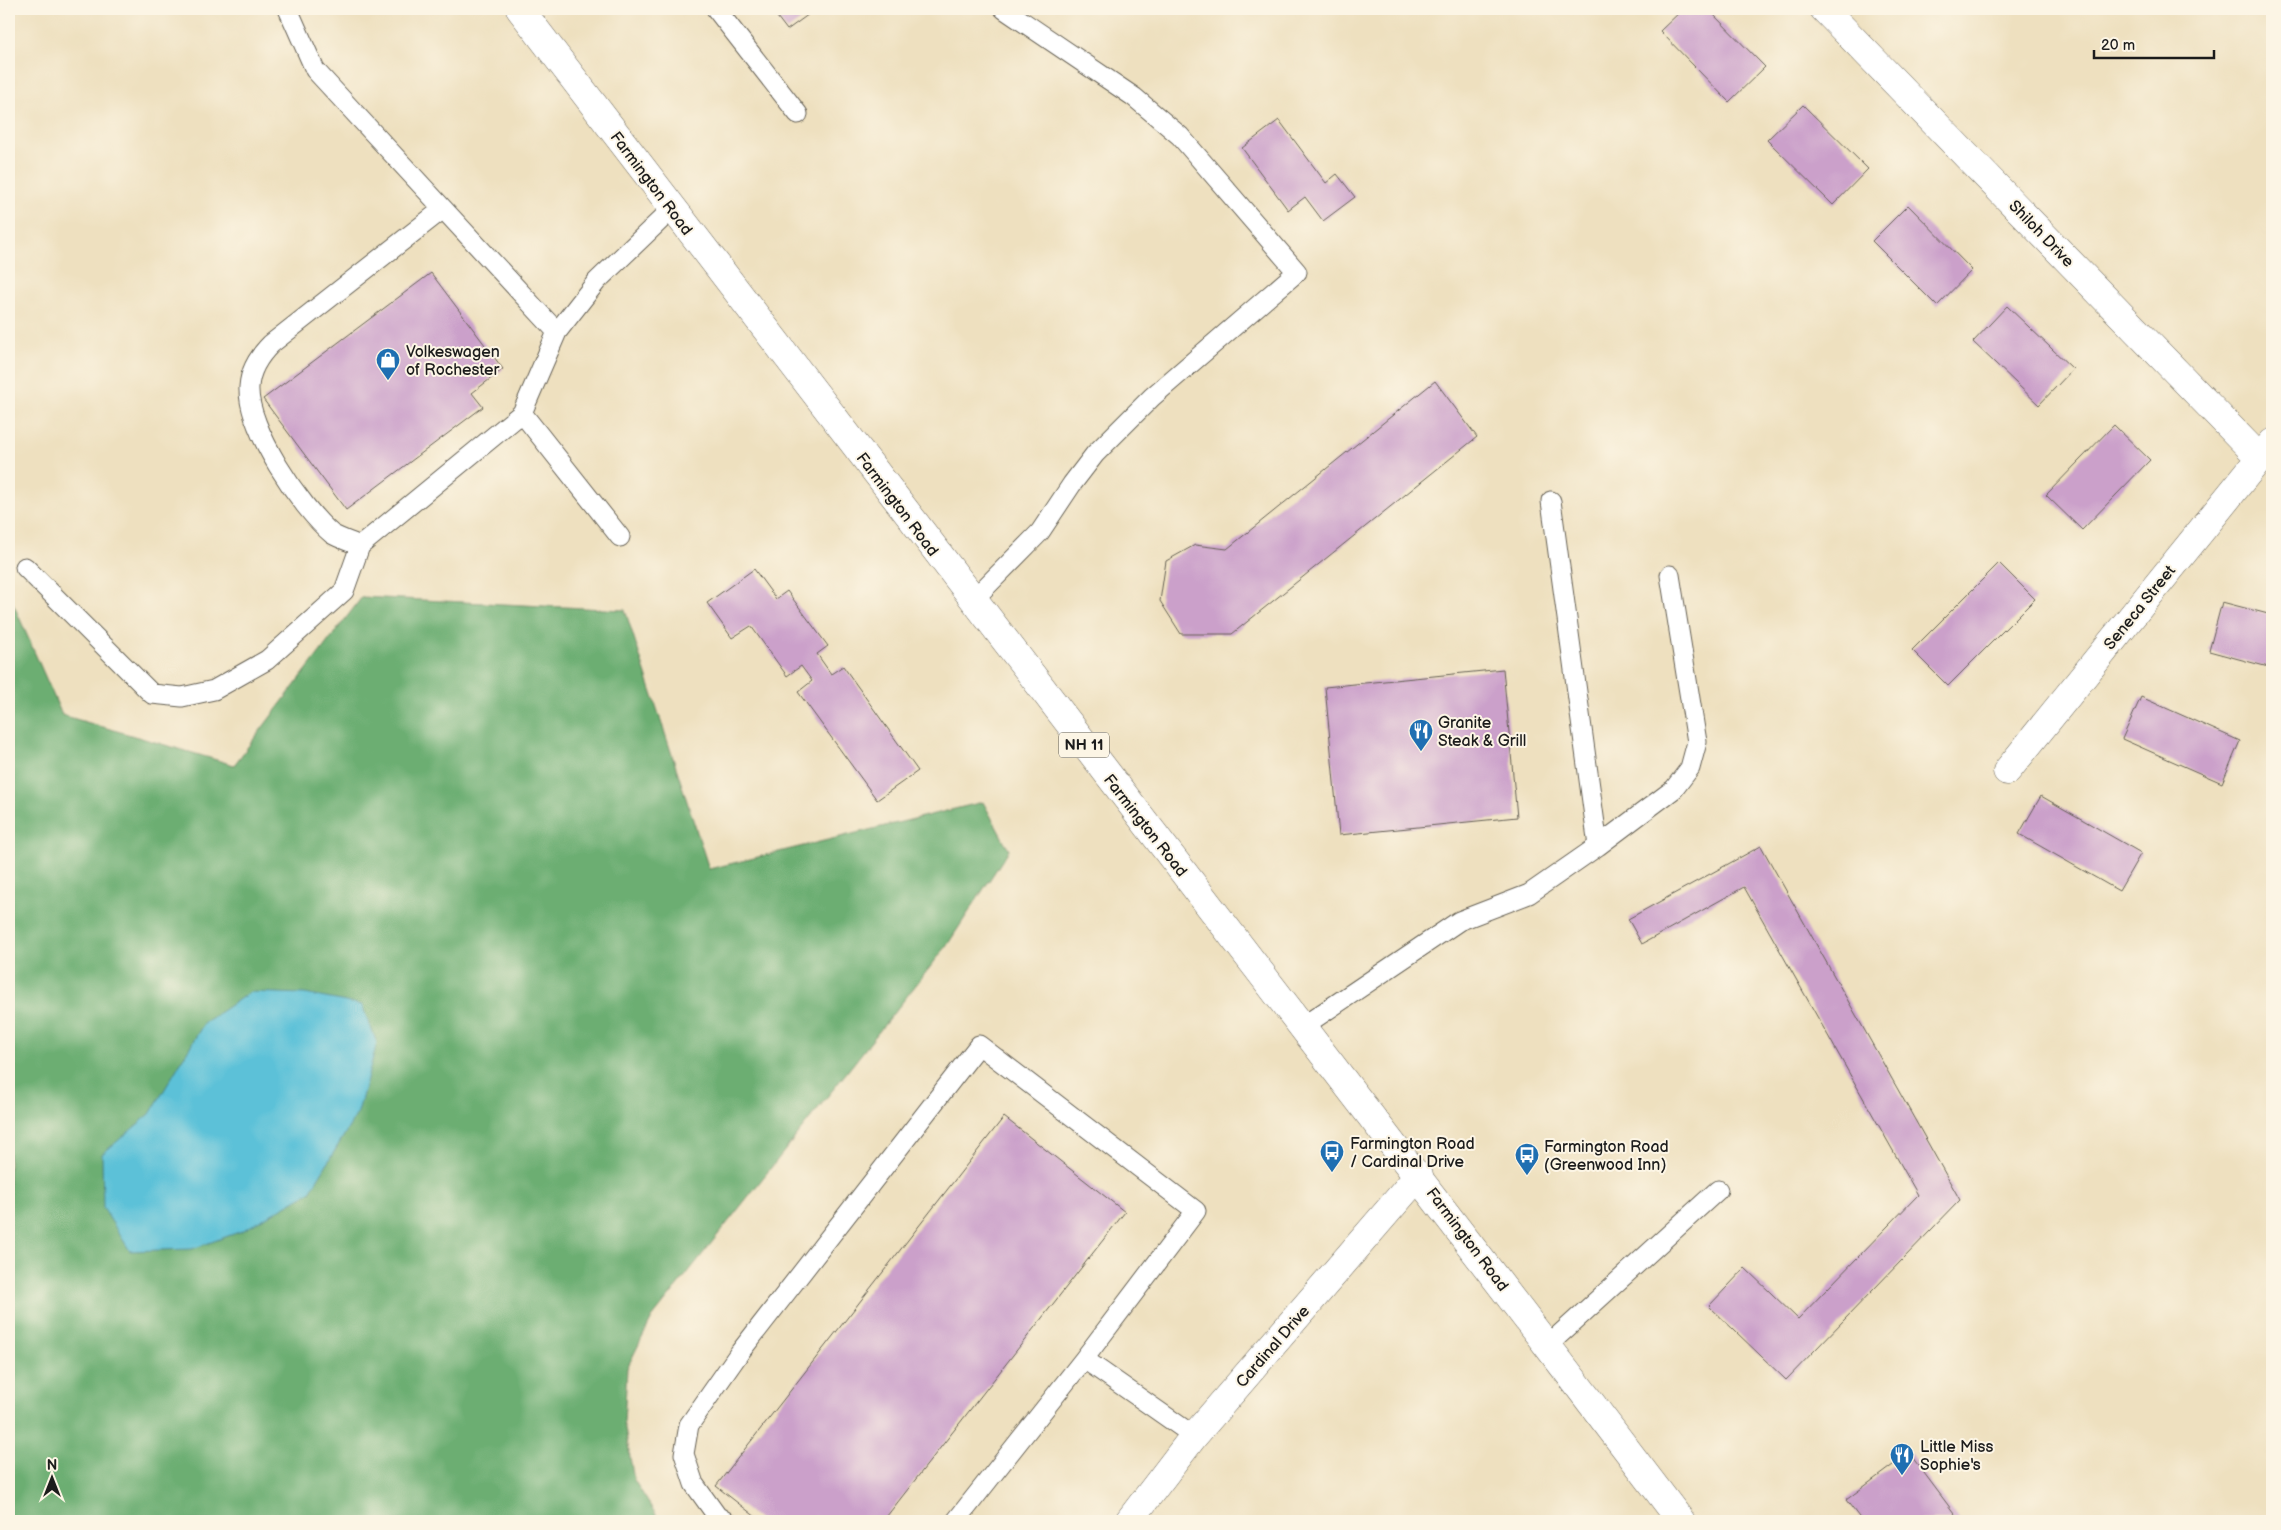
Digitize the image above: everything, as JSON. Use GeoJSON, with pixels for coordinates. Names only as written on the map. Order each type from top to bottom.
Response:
{"type":"FeatureCollection","features":[{"type":"Feature","properties":{"kind":"main road","name":"Farmington Road"},"geometry":{"type":"LineString","coordinates":[[520,9],[972,600],[1302,1027],[1419,1175],[1681,1521]]}},
{"type":"Feature","properties":{"kind":"main road","name":"Shiloh Drive"},"geometry":{"type":"LineString","coordinates":[[1824,9],[2266,450]]}},
{"type":"Feature","properties":{"kind":"main road","name":"Seneca Street"},"geometry":{"type":"LineString","coordinates":[[2007,771],[2266,450]]}},
{"type":"Feature","properties":{"kind":"main road","name":"Cardinal Drive"},"geometry":{"type":"LineString","coordinates":[[1129,1521],[1194,1436],[1419,1175]]}},
{"type":"Feature","properties":{"kind":"lane"},"geometry":{"type":"LineString","coordinates":[[288,9],[315,70],[557,332]]}},
{"type":"Feature","properties":{"kind":"lane"},"geometry":{"type":"LineString","coordinates":[[716,9],[798,114]]}},
{"type":"Feature","properties":{"kind":"lane"},"geometry":{"type":"LineString","coordinates":[[972,600],[1040,532],[1072,484],[1095,454],[1152,397],[1297,272],[1180,136],[1134,97],[1004,9]]}},
{"type":"Feature","properties":{"kind":"lane"},"geometry":{"type":"LineString","coordinates":[[360,546],[334,535],[308,509],[271,454],[256,422],[249,387],[256,360],[271,344],[443,209]]}},
{"type":"Feature","properties":{"kind":"lane"},"geometry":{"type":"LineString","coordinates":[[25,567],[152,694],[182,698],[214,690],[267,660],[344,591],[360,546],[522,413],[557,332],[597,281],[672,209]]}},
{"type":"Feature","properties":{"kind":"lane"},"geometry":{"type":"LineString","coordinates":[[522,413],[620,537]]}},
{"type":"Feature","properties":{"kind":"lane"},"geometry":{"type":"LineString","coordinates":[[1551,501],[1598,846]]}},
{"type":"Feature","properties":{"kind":"lane"},"geometry":{"type":"LineString","coordinates":[[1302,1027],[1459,921],[1529,894],[1598,846],[1674,789],[1690,768],[1697,742],[1670,575]]}},
{"type":"Feature","properties":{"kind":"lane"},"geometry":{"type":"LineString","coordinates":[[724,1521],[717,1516],[694,1484],[684,1454],[689,1425],[740,1352],[979,1045],[1196,1211],[1084,1359],[956,1521]]}},
{"type":"Feature","properties":{"kind":"lane"},"geometry":{"type":"LineString","coordinates":[[1548,1345],[1718,1190]]}},
{"type":"Feature","properties":{"kind":"lane"},"geometry":{"type":"LineString","coordinates":[[1084,1359],[1194,1436]]}},
{"type":"Feature","properties":{"kind":"green space"},"geometry":{"type":"Polygon","coordinates":[[[9,594],[62,715],[234,765],[362,597],[625,610],[709,869],[983,802],[1009,850],[946,947],[652,1318],[627,1368],[624,1423],[634,1480],[660,1521],[544,1521],[539,1518],[536,1521],[9,1521],[9,594]]]}},
{"type":"Feature","properties":{"kind":"water"},"geometry":{"type":"Polygon","coordinates":[[[250,992],[305,994],[362,1005],[377,1043],[358,1112],[310,1192],[242,1231],[192,1249],[130,1251],[103,1208],[102,1154],[150,1114],[204,1023],[250,992]]]}},
{"type":"Feature","properties":{"kind":"building"},"geometry":{"type":"Polygon","coordinates":[[[771,9],[816,9],[787,30],[771,9]]]}},
{"type":"Feature","properties":{"kind":"building"},"geometry":{"type":"Polygon","coordinates":[[[1683,9],[1708,9],[1765,67],[1729,102],[1660,31],[1683,9]]]}},
{"type":"Feature","properties":{"kind":"building"},"geometry":{"type":"Polygon","coordinates":[[[1803,105],[1868,169],[1833,205],[1767,140],[1803,105]]]}},
{"type":"Feature","properties":{"kind":"building"},"geometry":{"type":"Polygon","coordinates":[[[1279,120],[1326,183],[1337,174],[1355,197],[1323,221],[1305,197],[1288,210],[1242,148],[1279,120]]]}},
{"type":"Feature","properties":{"kind":"building"},"geometry":{"type":"Polygon","coordinates":[[[1908,205],[1972,270],[1937,306],[1872,241],[1908,205]]]}},
{"type":"Feature","properties":{"kind":"building","name":"Volkeswagen of Rochester"},"geometry":{"type":"Polygon","coordinates":[[[431,273],[503,369],[472,393],[483,407],[346,510],[263,399],[431,273]]]}},
{"type":"Feature","properties":{"kind":"building"},"geometry":{"type":"Polygon","coordinates":[[[2007,306],[2073,369],[2039,405],[1973,342],[2007,306]]]}},
{"type":"Feature","properties":{"kind":"building"},"geometry":{"type":"Polygon","coordinates":[[[1435,381],[1477,437],[1232,634],[1181,634],[1160,601],[1166,561],[1195,545],[1227,549],[1435,381]]]}},
{"type":"Feature","properties":{"kind":"building"},"geometry":{"type":"Polygon","coordinates":[[[2114,425],[2150,460],[2082,530],[2046,495],[2114,425]]]}},
{"type":"Feature","properties":{"kind":"building"},"geometry":{"type":"Polygon","coordinates":[[[1999,563],[2035,599],[1948,686],[1912,650],[1999,563]]]}},
{"type":"Feature","properties":{"kind":"building"},"geometry":{"type":"Polygon","coordinates":[[[754,569],[776,599],[787,591],[828,646],[817,654],[831,674],[843,666],[918,771],[877,800],[798,692],[812,681],[801,666],[787,676],[751,626],[732,638],[707,603],[754,569]]]}},
{"type":"Feature","properties":{"kind":"building"},"geometry":{"type":"Polygon","coordinates":[[[2222,602],[2272,615],[2272,668],[2209,651],[2222,602]]]}},
{"type":"Feature","properties":{"kind":"building","name":"Granite Steak & Grill"},"geometry":{"type":"Polygon","coordinates":[[[1503,669],[1517,817],[1339,835],[1325,687],[1503,669]]]}},
{"type":"Feature","properties":{"kind":"building"},"geometry":{"type":"Polygon","coordinates":[[[2141,697],[2240,741],[2222,783],[2122,739],[2141,697]]]}},
{"type":"Feature","properties":{"kind":"building"},"geometry":{"type":"Polygon","coordinates":[[[2041,796],[2141,853],[2119,891],[2019,834],[2041,796]]]}},
{"type":"Feature","properties":{"kind":"building"},"geometry":{"type":"Polygon","coordinates":[[[1761,846],[1960,1200],[1786,1380],[1709,1306],[1745,1268],[1798,1319],[1918,1195],[1744,887],[1642,944],[1628,919],[1761,846]]]}},
{"type":"Feature","properties":{"kind":"building"},"geometry":{"type":"Polygon","coordinates":[[[1004,1117],[1125,1212],[883,1521],[761,1521],[716,1486],[1004,1117]]]}},
{"type":"Feature","properties":{"kind":"building","name":"Little Miss Sophie's"},"geometry":{"type":"Polygon","coordinates":[[[1909,1453],[1960,1521],[1862,1521],[1846,1500],[1909,1453]]]}},
{"type":"Feature","properties":{"kind":"place","name":"Volkeswagen of Rochester"},"geometry":{"type":"Point","coordinates":[388,381]}},
{"type":"Feature","properties":{"kind":"place","name":"Granite Steak & Grill"},"geometry":{"type":"Point","coordinates":[1421,752]}},
{"type":"Feature","properties":{"kind":"place","name":"Farmington Road / Cardinal Drive"},"geometry":{"type":"Point","coordinates":[1332,1173]}},
{"type":"Feature","properties":{"kind":"place","name":"Farmington Road (Greenwood Inn)"},"geometry":{"type":"Point","coordinates":[1527,1176]}},
{"type":"Feature","properties":{"kind":"place","name":"Little Miss Sophie's"},"geometry":{"type":"Point","coordinates":[1902,1476]}}]}
